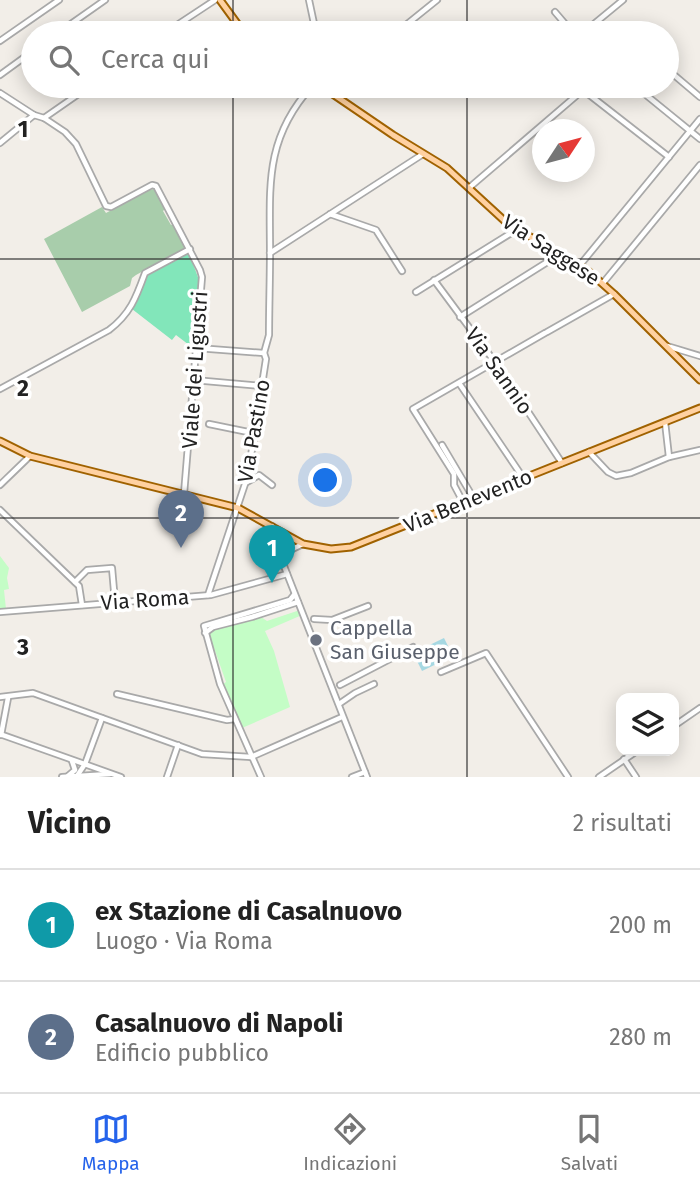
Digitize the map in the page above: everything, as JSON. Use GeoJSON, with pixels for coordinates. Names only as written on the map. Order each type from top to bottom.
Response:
{"type":"FeatureCollection","features":[{"type":"Feature","properties":{"kind":"main road"},"geometry":{"type":"LineString","coordinates":[[220,0],[235,21]]}},
{"type":"Feature","properties":{"kind":"main road","name":"Via Saggese"},"geometry":{"type":"LineString","coordinates":[[344,98],[447,168],[516,230],[580,265],[603,283],[699,377]]}},
{"type":"Feature","properties":{"kind":"main road","name":"Via Benevento"},"geometry":{"type":"LineString","coordinates":[[0,441],[30,456],[238,508],[303,544],[331,549],[351,547],[700,408]]}},
{"type":"Feature","properties":{"kind":"street"},"geometry":{"type":"LineString","coordinates":[[29,21],[59,0]]}},
{"type":"Feature","properties":{"kind":"street"},"geometry":{"type":"LineString","coordinates":[[75,21],[105,0]]}},
{"type":"Feature","properties":{"kind":"street"},"geometry":{"type":"LineString","coordinates":[[183,21],[215,0]]}},
{"type":"Feature","properties":{"kind":"street"},"geometry":{"type":"LineString","coordinates":[[309,0],[313,21]]}},
{"type":"Feature","properties":{"kind":"street"},"geometry":{"type":"LineString","coordinates":[[411,21],[437,0]]}},
{"type":"Feature","properties":{"kind":"street"},"geometry":{"type":"LineString","coordinates":[[598,21],[624,0]]}},
{"type":"Feature","properties":{"kind":"street"},"geometry":{"type":"LineString","coordinates":[[555,12],[563,21]]}},
{"type":"Feature","properties":{"kind":"street"},"geometry":{"type":"LineString","coordinates":[[0,41],[21,26]]}},
{"type":"Feature","properties":{"kind":"street"},"geometry":{"type":"LineString","coordinates":[[0,75],[21,60]]}},
{"type":"Feature","properties":{"kind":"street"},"geometry":{"type":"LineString","coordinates":[[679,79],[700,97]]}},
{"type":"Feature","properties":{"kind":"street"},"geometry":{"type":"LineString","coordinates":[[1,95],[44,118],[73,98]]}},
{"type":"Feature","properties":{"kind":"street","name":"Via Pastino"},"geometry":{"type":"LineString","coordinates":[[208,595],[246,483],[266,359],[264,353],[269,335],[269,195],[274,156],[284,124],[302,98]]}},
{"type":"Feature","properties":{"kind":"street"},"geometry":{"type":"LineString","coordinates":[[470,187],[574,98]]}},
{"type":"Feature","properties":{"kind":"street"},"geometry":{"type":"LineString","coordinates":[[595,98],[668,157]]}},
{"type":"Feature","properties":{"kind":"street"},"geometry":{"type":"LineString","coordinates":[[650,98],[700,139]]}},
{"type":"Feature","properties":{"kind":"street"},"geometry":{"type":"LineString","coordinates":[[0,143],[34,115]]}},
{"type":"Feature","properties":{"kind":"street","name":"Viale dei Ligustri"},"geometry":{"type":"LineString","coordinates":[[44,118],[65,132],[76,144],[106,206],[111,207],[154,185],[190,249],[202,277],[184,494]]}},
{"type":"Feature","properties":{"kind":"street"},"geometry":{"type":"LineString","coordinates":[[580,265],[700,119]]}},
{"type":"Feature","properties":{"kind":"street"},"geometry":{"type":"LineString","coordinates":[[270,253],[423,154]]}},
{"type":"Feature","properties":{"kind":"street"},"geometry":{"type":"LineString","coordinates":[[603,283],[700,165]]}},
{"type":"Feature","properties":{"kind":"street"},"geometry":{"type":"LineString","coordinates":[[329,214],[376,230],[402,271]]}},
{"type":"Feature","properties":{"kind":"street"},"geometry":{"type":"LineString","coordinates":[[416,292],[516,230]]}},
{"type":"Feature","properties":{"kind":"street"},"geometry":{"type":"LineString","coordinates":[[0,389],[120,322],[135,302],[145,273],[190,249]]}},
{"type":"Feature","properties":{"kind":"street"},"geometry":{"type":"LineString","coordinates":[[460,317],[561,254]]}},
{"type":"Feature","properties":{"kind":"street","name":"Via Sannio"},"geometry":{"type":"LineString","coordinates":[[434,280],[494,362],[562,463]]}},
{"type":"Feature","properties":{"kind":"street"},"geometry":{"type":"LineString","coordinates":[[464,503],[454,485],[454,474],[413,409],[614,294]]}},
{"type":"Feature","properties":{"kind":"street"},"geometry":{"type":"LineString","coordinates":[[666,346],[700,356]]}},
{"type":"Feature","properties":{"kind":"street"},"geometry":{"type":"LineString","coordinates":[[197,348],[264,353]]}},
{"type":"Feature","properties":{"kind":"street"},"geometry":{"type":"LineString","coordinates":[[194,380],[262,386]]}},
{"type":"Feature","properties":{"kind":"street"},"geometry":{"type":"LineString","coordinates":[[459,383],[524,479]]}},
{"type":"Feature","properties":{"kind":"street"},"geometry":{"type":"LineString","coordinates":[[665,422],[669,457]]}},
{"type":"Feature","properties":{"kind":"street"},"geometry":{"type":"LineString","coordinates":[[209,424],[253,433]]}},
{"type":"Feature","properties":{"kind":"street"},"geometry":{"type":"LineString","coordinates":[[442,445],[474,499]]}},
{"type":"Feature","properties":{"kind":"street"},"geometry":{"type":"LineString","coordinates":[[589,452],[608,472],[616,476],[631,473],[669,457],[700,450]]}},
{"type":"Feature","properties":{"kind":"street"},"geometry":{"type":"LineString","coordinates":[[0,485],[30,456]]}},
{"type":"Feature","properties":{"kind":"street"},"geometry":{"type":"LineString","coordinates":[[246,483],[259,475],[272,485]]}},
{"type":"Feature","properties":{"kind":"street"},"geometry":{"type":"LineString","coordinates":[[0,510],[75,582],[81,591],[82,605]]}},
{"type":"Feature","properties":{"kind":"street"},"geometry":{"type":"LineString","coordinates":[[272,526],[271,533],[279,555],[298,602],[309,620],[335,686],[342,717],[366,775],[352,777]]}},
{"type":"Feature","properties":{"kind":"street"},"geometry":{"type":"LineString","coordinates":[[279,555],[303,544]]}},
{"type":"Feature","properties":{"kind":"street"},"geometry":{"type":"LineString","coordinates":[[75,582],[87,570],[112,568],[115,602]]}},
{"type":"Feature","properties":{"kind":"street","name":"Via Roma"},"geometry":{"type":"LineString","coordinates":[[0,612],[208,595],[287,575]]}},
{"type":"Feature","properties":{"kind":"street"},"geometry":{"type":"LineString","coordinates":[[261,777],[220,684],[204,626],[290,600],[295,594]]}},
{"type":"Feature","properties":{"kind":"street"},"geometry":{"type":"LineString","coordinates":[[205,633],[213,627],[298,602]]}},
{"type":"Feature","properties":{"kind":"street"},"geometry":{"type":"LineString","coordinates":[[309,620],[332,620],[368,607]]}},
{"type":"Feature","properties":{"kind":"street"},"geometry":{"type":"LineString","coordinates":[[335,686],[413,647]]}},
{"type":"Feature","properties":{"kind":"street"},"geometry":{"type":"LineString","coordinates":[[441,672],[486,653],[568,777]]}},
{"type":"Feature","properties":{"kind":"street"},"geometry":{"type":"LineString","coordinates":[[339,704],[374,684]]}},
{"type":"Feature","properties":{"kind":"street"},"geometry":{"type":"LineString","coordinates":[[0,697],[33,693],[202,754],[251,757],[342,717]]}},
{"type":"Feature","properties":{"kind":"street"},"geometry":{"type":"LineString","coordinates":[[117,694],[227,720],[235,719]]}},
{"type":"Feature","properties":{"kind":"street"},"geometry":{"type":"LineString","coordinates":[[8,698],[1,734],[121,777]]}},
{"type":"Feature","properties":{"kind":"street"},"geometry":{"type":"LineString","coordinates":[[679,723],[700,708]]}},
{"type":"Feature","properties":{"kind":"street"},"geometry":{"type":"LineString","coordinates":[[77,777],[85,764],[102,718]]}},
{"type":"Feature","properties":{"kind":"street"},"geometry":{"type":"LineString","coordinates":[[167,777],[178,745]]}},
{"type":"Feature","properties":{"kind":"street"},"geometry":{"type":"LineString","coordinates":[[599,777],[629,756]]}},
{"type":"Feature","properties":{"kind":"street"},"geometry":{"type":"LineString","coordinates":[[68,777],[75,770],[71,759]]}},
{"type":"Feature","properties":{"kind":"street"},"geometry":{"type":"LineString","coordinates":[[624,759],[636,777]]}},
{"type":"Feature","properties":{"kind":"street"},"geometry":{"type":"LineString","coordinates":[[92,775],[94,767]]}},
{"type":"Feature","properties":{"kind":"street"},"geometry":{"type":"LineString","coordinates":[[62,777],[112,774]]}},
{"type":"Feature","properties":{"kind":"green space"},"geometry":{"type":"Polygon","coordinates":[[[155,189],[165,209],[163,211],[171,225],[174,224],[185,248],[136,275],[130,286],[82,312],[44,239],[102,207],[106,213],[155,189]]]}},
{"type":"Feature","properties":{"kind":"green space"},"geometry":{"type":"Polygon","coordinates":[[[189,253],[199,280],[193,348],[176,335],[172,340],[132,309],[146,275],[189,253]]]}},
{"type":"Feature","properties":{"kind":"green space"},"geometry":{"type":"Polygon","coordinates":[[[0,556],[9,568],[9,589],[4,590],[6,609],[0,609],[0,556]]]}},
{"type":"Feature","properties":{"kind":"green space"},"geometry":{"type":"Polygon","coordinates":[[[300,610],[302,615],[265,631],[274,651],[290,707],[242,728],[223,684],[226,682],[214,648],[211,649],[208,635],[210,630],[261,617],[267,621],[300,610]]]}},
{"type":"Feature","properties":{"kind":"water"},"geometry":{"type":"Polygon","coordinates":[[[444,638],[453,656],[422,671],[413,653],[444,638]]]}},
{"type":"Feature","properties":{"kind":"place","name":"Casalnuovo di Napoli"},"geometry":{"type":"Point","coordinates":[181,548]}},
{"type":"Feature","properties":{"kind":"place","name":"ex Stazione di Casalnuovo"},"geometry":{"type":"Point","coordinates":[272,583]}},
{"type":"Feature","properties":{"kind":"place","name":"Cappella San Giuseppe"},"geometry":{"type":"Point","coordinates":[316,640]}}]}
